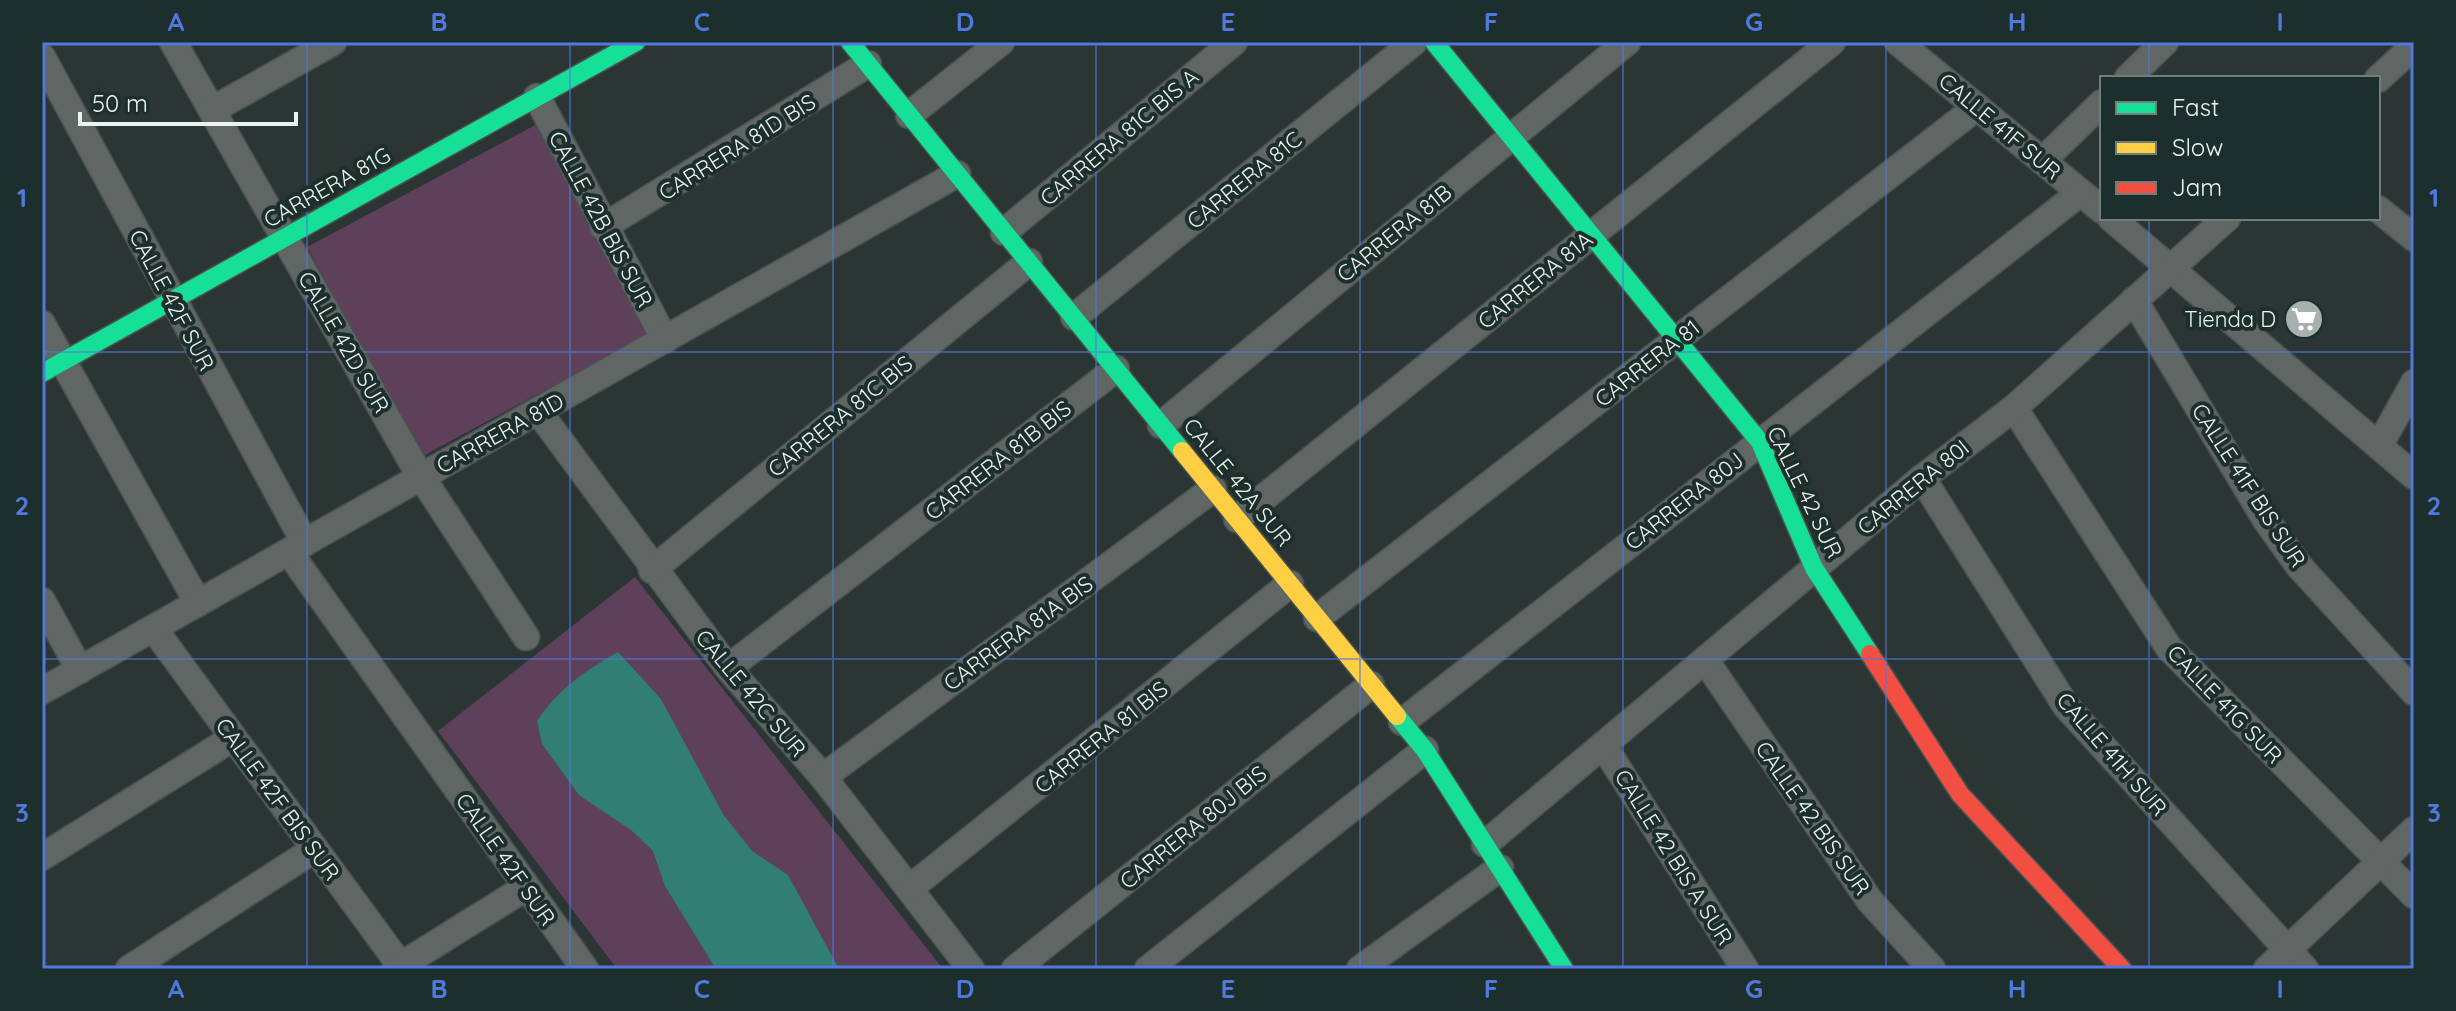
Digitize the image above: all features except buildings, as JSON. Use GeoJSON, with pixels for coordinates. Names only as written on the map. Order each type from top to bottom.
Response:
{"type":"FeatureCollection","features":[{"type":"Feature","properties":{"kind":"street"},"geometry":{"type":"LineString","coordinates":[[42,55],[62,42]]}},
{"type":"Feature","properties":{"kind":"street","name":"CALLE 42D SUR"},"geometry":{"type":"LineString","coordinates":[[173,42],[421,477],[526,637]]}},
{"type":"Feature","properties":{"kind":"street"},"geometry":{"type":"LineString","coordinates":[[212,110],[333,42]]}},
{"type":"Feature","properties":{"kind":"street","name":"CARRERA 81G"},"geometry":{"type":"LineString","coordinates":[[52,367],[636,42]]}},
{"type":"Feature","properties":{"kind":"street","name":"CALLE 42A SUR"},"geometry":{"type":"LineString","coordinates":[[850,42],[1425,750],[1564,969]]}},
{"type":"Feature","properties":{"kind":"street"},"geometry":{"type":"LineString","coordinates":[[909,115],[1001,42]]}},
{"type":"Feature","properties":{"kind":"street","name":"CARRERA 81C BIS A"},"geometry":{"type":"LineString","coordinates":[[1004,232],[1234,42]]}},
{"type":"Feature","properties":{"kind":"street","name":"CARRERA 81C"},"geometry":{"type":"LineString","coordinates":[[1074,317],[1414,42]]}},
{"type":"Feature","properties":{"kind":"street","name":"CALLE 42 SUR"},"geometry":{"type":"LineString","coordinates":[[1434,42],[1760,442],[1814,568],[1960,794],[2122,969]]}},
{"type":"Feature","properties":{"kind":"street","name":"CARRERA 81B"},"geometry":{"type":"LineString","coordinates":[[1161,425],[1627,42]]}},
{"type":"Feature","properties":{"kind":"street","name":"CARRERA 81A"},"geometry":{"type":"LineString","coordinates":[[1237,519],[1832,42]]}},
{"type":"Feature","properties":{"kind":"street"},"geometry":{"type":"LineString","coordinates":[[2130,76],[2165,42]]}},
{"type":"Feature","properties":{"kind":"street"},"geometry":{"type":"LineString","coordinates":[[2380,77],[2414,46]]}},
{"type":"Feature","properties":{"kind":"street","name":"CALLE 41F SUR"},"geometry":{"type":"LineString","coordinates":[[1914,47],[1977,107],[2100,208]]}},
{"type":"Feature","properties":{"kind":"street","name":"CALLE 42F SUR"},"geometry":{"type":"LineString","coordinates":[[42,55],[297,548],[525,888],[585,969]]}},
{"type":"Feature","properties":{"kind":"street","name":"CARRERA 81D BIS"},"geometry":{"type":"LineString","coordinates":[[603,227],[868,64]]}},
{"type":"Feature","properties":{"kind":"street","name":"CALLE 42B BIS SUR"},"geometry":{"type":"LineString","coordinates":[[537,97],[665,340]]}},
{"type":"Feature","properties":{"kind":"street"},"geometry":{"type":"LineString","coordinates":[[2042,161],[2100,105]]}},
{"type":"Feature","properties":{"kind":"street","name":"CARRERA 81"},"geometry":{"type":"LineString","coordinates":[[1317,618],[1977,107]]}},
{"type":"Feature","properties":{"kind":"street","name":"CARRERA 81D"},"geometry":{"type":"LineString","coordinates":[[42,691],[957,174]]}},
{"type":"Feature","properties":{"kind":"street","name":"CARRERA 80J"},"geometry":{"type":"LineString","coordinates":[[1402,722],[2080,193]]}},
{"type":"Feature","properties":{"kind":"street"},"geometry":{"type":"LineString","coordinates":[[2380,211],[2414,238]]}},
{"type":"Feature","properties":{"kind":"street"},"geometry":{"type":"LineString","coordinates":[[2113,220],[2414,476]]}},
{"type":"Feature","properties":{"kind":"street","name":"CARRERA 80I"},"geometry":{"type":"LineString","coordinates":[[1485,844],[1922,478],[2014,408],[2225,220]]}},
{"type":"Feature","properties":{"kind":"street","name":"CARRERA 81C BIS"},"geometry":{"type":"LineString","coordinates":[[652,570],[1029,262]]}},
{"type":"Feature","properties":{"kind":"street","name":"CALLE 41F BIS SUR"},"geometry":{"type":"LineString","coordinates":[[2134,300],[2266,520],[2299,566],[2414,692]]}},
{"type":"Feature","properties":{"kind":"street"},"geometry":{"type":"LineString","coordinates":[[42,324],[52,367],[198,603]]}},
{"type":"Feature","properties":{"kind":"street","name":"CARRERA 81B BIS"},"geometry":{"type":"LineString","coordinates":[[728,668],[1116,369]]}},
{"type":"Feature","properties":{"kind":"street"},"geometry":{"type":"LineString","coordinates":[[2379,446],[2414,383]]}},
{"type":"Feature","properties":{"kind":"street","name":"CALLE 41G SUR"},"geometry":{"type":"LineString","coordinates":[[2014,408],[2169,648],[2414,895]]}},
{"type":"Feature","properties":{"kind":"street","name":"CALLE 42C SUR"},"geometry":{"type":"LineString","coordinates":[[538,411],[652,570],[728,668],[823,777],[971,969]]}},
{"type":"Feature","properties":{"kind":"street","name":"CALLE 41H SUR"},"geometry":{"type":"LineString","coordinates":[[1922,478],[2066,706],[2296,959]]}},
{"type":"Feature","properties":{"kind":"street","name":"CARRERA 81A BIS"},"geometry":{"type":"LineString","coordinates":[[823,777],[1213,489]]}},
{"type":"Feature","properties":{"kind":"street","name":"CARRERA 81 BIS"},"geometry":{"type":"LineString","coordinates":[[910,888],[1290,584]]}},
{"type":"Feature","properties":{"kind":"street"},"geometry":{"type":"LineString","coordinates":[[42,601],[80,670]]}},
{"type":"Feature","properties":{"kind":"street","name":"CALLE 42F BIS SUR"},"geometry":{"type":"LineString","coordinates":[[154,629],[399,968]]}},
{"type":"Feature","properties":{"kind":"street","name":"CALLE 42 BIS SUR"},"geometry":{"type":"LineString","coordinates":[[1705,660],[1870,901],[1932,969]]}},
{"type":"Feature","properties":{"kind":"street","name":"CARRERA 80J BIS"},"geometry":{"type":"LineString","coordinates":[[1015,969],[1371,685]]}},
{"type":"Feature","properties":{"kind":"street"},"geometry":{"type":"LineString","coordinates":[[42,857],[233,738]]}},
{"type":"Feature","properties":{"kind":"street","name":"CALLE 42 BIS A SUR"},"geometry":{"type":"LineString","coordinates":[[1603,745],[1745,969]]}},
{"type":"Feature","properties":{"kind":"street"},"geometry":{"type":"LineString","coordinates":[[1148,969],[1425,750]]}},
{"type":"Feature","properties":{"kind":"street"},"geometry":{"type":"LineString","coordinates":[[2267,969],[2296,959],[2379,863],[2414,830]]}},
{"type":"Feature","properties":{"kind":"street"},"geometry":{"type":"LineString","coordinates":[[129,969],[315,849]]}},
{"type":"Feature","properties":{"kind":"street"},"geometry":{"type":"LineString","coordinates":[[1360,969],[1500,868]]}},
{"type":"Feature","properties":{"kind":"street"},"geometry":{"type":"LineString","coordinates":[[399,968],[525,888]]}},
{"type":"Feature","properties":{"kind":"shaded area"},"geometry":{"type":"Polygon","coordinates":[[[537,124],[651,333],[421,457],[307,247],[537,124]]]}},
{"type":"Feature","properties":{"kind":"shaded area"},"geometry":{"type":"Polygon","coordinates":[[[635,577],[943,969],[617,969],[438,731],[635,577]]]}},
{"type":"Feature","properties":{"kind":"shaded area"},"geometry":{"type":"Polygon","coordinates":[[[618,652],[661,699],[723,814],[752,851],[788,875],[839,969],[716,969],[665,886],[653,851],[631,830],[579,795],[542,744],[537,721],[554,699],[594,666],[618,652]]]}},
{"type":"Feature","properties":{"kind":"traffic: fast"},"geometry":{"type":"LineString","coordinates":[[42,373],[636,42]]}},
{"type":"Feature","properties":{"kind":"traffic: fast"},"geometry":{"type":"LineString","coordinates":[[850,42],[1182,451]]}},
{"type":"Feature","properties":{"kind":"traffic: fast"},"geometry":{"type":"LineString","coordinates":[[1434,42],[1760,442],[1814,568],[1870,654]]}},
{"type":"Feature","properties":{"kind":"traffic: fast"},"geometry":{"type":"LineString","coordinates":[[1397,716],[1425,750],[1564,969]]}},
{"type":"Feature","properties":{"kind":"traffic: slow"},"geometry":{"type":"LineString","coordinates":[[1182,451],[1397,716]]}},
{"type":"Feature","properties":{"kind":"traffic: jam"},"geometry":{"type":"LineString","coordinates":[[1870,654],[1960,794],[2122,969]]}},
{"type":"Feature","properties":{"kind":"place","name":"Tienda D"},"geometry":{"type":"Point","coordinates":[2304,319]}}]}
